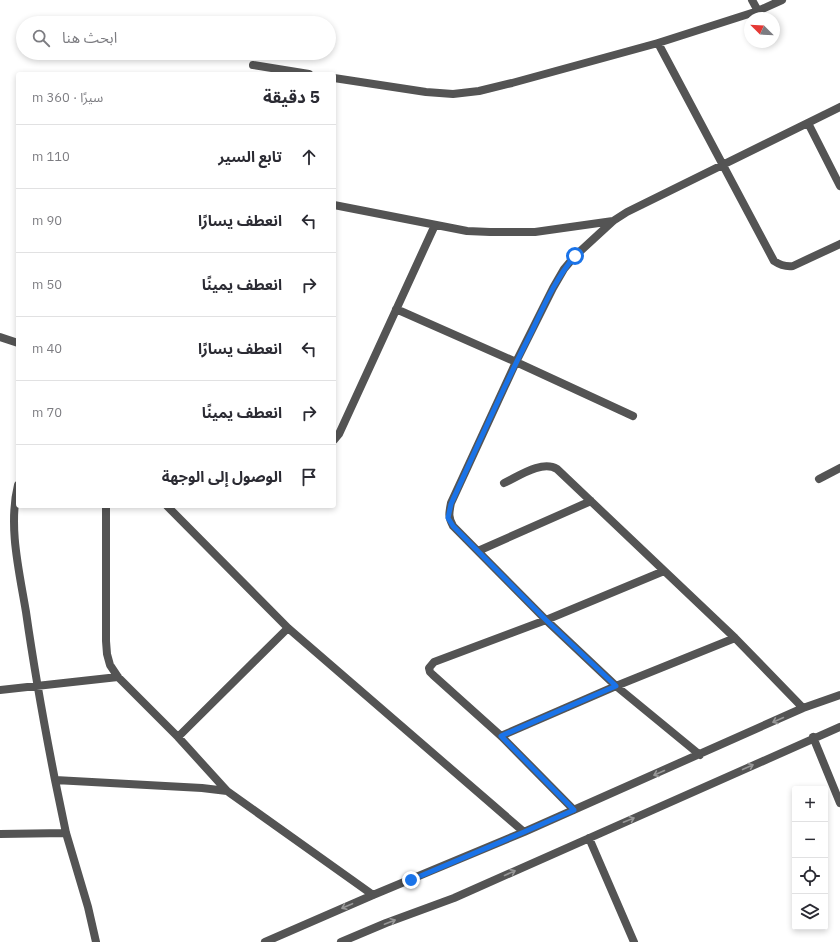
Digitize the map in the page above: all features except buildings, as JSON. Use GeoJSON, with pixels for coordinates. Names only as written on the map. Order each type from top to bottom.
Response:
{"type":"FeatureCollection","features":[{"type":"Feature","properties":{"kind":"street"},"geometry":{"type":"LineString","coordinates":[[752,0],[758,11]]}},
{"type":"Feature","properties":{"kind":"street"},"geometry":{"type":"LineString","coordinates":[[336,78],[426,92],[453,94],[480,90],[512,83],[658,43],[758,11],[782,0]]}},
{"type":"Feature","properties":{"kind":"street"},"geometry":{"type":"LineString","coordinates":[[658,43],[774,261],[786,267],[793,266],[840,244]]}},
{"type":"Feature","properties":{"kind":"street"},"geometry":{"type":"LineString","coordinates":[[253,65],[297,72]]}},
{"type":"Feature","properties":{"kind":"street"},"geometry":{"type":"LineString","coordinates":[[700,755],[616,686],[546,620],[453,526],[448,518],[449,512],[451,504],[516,362],[564,268],[575,256],[613,221],[638,206],[840,107]]}},
{"type":"Feature","properties":{"kind":"street"},"geometry":{"type":"LineString","coordinates":[[808,123],[840,186]]}},
{"type":"Feature","properties":{"kind":"street"},"geometry":{"type":"LineString","coordinates":[[336,205],[467,230],[513,232],[558,229],[613,221]]}},
{"type":"Feature","properties":{"kind":"street"},"geometry":{"type":"LineString","coordinates":[[336,437],[435,225]]}},
{"type":"Feature","properties":{"kind":"street"},"geometry":{"type":"LineString","coordinates":[[396,309],[633,416]]}},
{"type":"Feature","properties":{"kind":"street"},"geometry":{"type":"LineString","coordinates":[[0,337],[16,342]]}},
{"type":"Feature","properties":{"kind":"street"},"geometry":{"type":"LineString","coordinates":[[504,484],[540,466],[549,465],[557,469],[735,638],[804,708]]}},
{"type":"Feature","properties":{"kind":"street"},"geometry":{"type":"LineString","coordinates":[[819,479],[840,468]]}},
{"type":"Feature","properties":{"kind":"street"},"geometry":{"type":"LineString","coordinates":[[16,499],[14,513],[16,549],[37,686],[66,833],[88,906],[96,942]]}},
{"type":"Feature","properties":{"kind":"street"},"geometry":{"type":"LineString","coordinates":[[478,551],[591,500]]}},
{"type":"Feature","properties":{"kind":"street"},"geometry":{"type":"LineString","coordinates":[[106,508],[107,654],[110,665],[118,677],[178,737],[226,791],[373,895]]}},
{"type":"Feature","properties":{"kind":"street"},"geometry":{"type":"LineString","coordinates":[[169,508],[288,628],[524,832]]}},
{"type":"Feature","properties":{"kind":"street"},"geometry":{"type":"LineString","coordinates":[[574,810],[501,736],[433,675],[429,668],[434,662],[546,620],[664,571]]}},
{"type":"Feature","properties":{"kind":"street"},"geometry":{"type":"LineString","coordinates":[[178,737],[288,628]]}},
{"type":"Feature","properties":{"kind":"street"},"geometry":{"type":"LineString","coordinates":[[501,736],[616,686],[735,638]]}},
{"type":"Feature","properties":{"kind":"street"},"geometry":{"type":"LineString","coordinates":[[0,690],[118,677]]}},
{"type":"Feature","properties":{"kind":"street"},"geometry":{"type":"LineString","coordinates":[[265,942],[524,832],[804,708],[840,694]]}},
{"type":"Feature","properties":{"kind":"street"},"geometry":{"type":"LineString","coordinates":[[341,942],[386,923],[454,898],[840,727]]}},
{"type":"Feature","properties":{"kind":"street"},"geometry":{"type":"LineString","coordinates":[[813,738],[840,803]]}},
{"type":"Feature","properties":{"kind":"street"},"geometry":{"type":"LineString","coordinates":[[55,780],[202,788],[226,791]]}},
{"type":"Feature","properties":{"kind":"street"},"geometry":{"type":"LineString","coordinates":[[0,834],[66,833]]}},
{"type":"Feature","properties":{"kind":"street"},"geometry":{"type":"LineString","coordinates":[[589,838],[634,942]]}},
{"type":"Feature","properties":{"kind":"route"},"geometry":{"type":"LineString","coordinates":[[411,880],[574,810],[501,736],[616,686],[546,620],[453,526],[448,518],[451,504],[516,362],[564,268],[575,256]]}}]}
